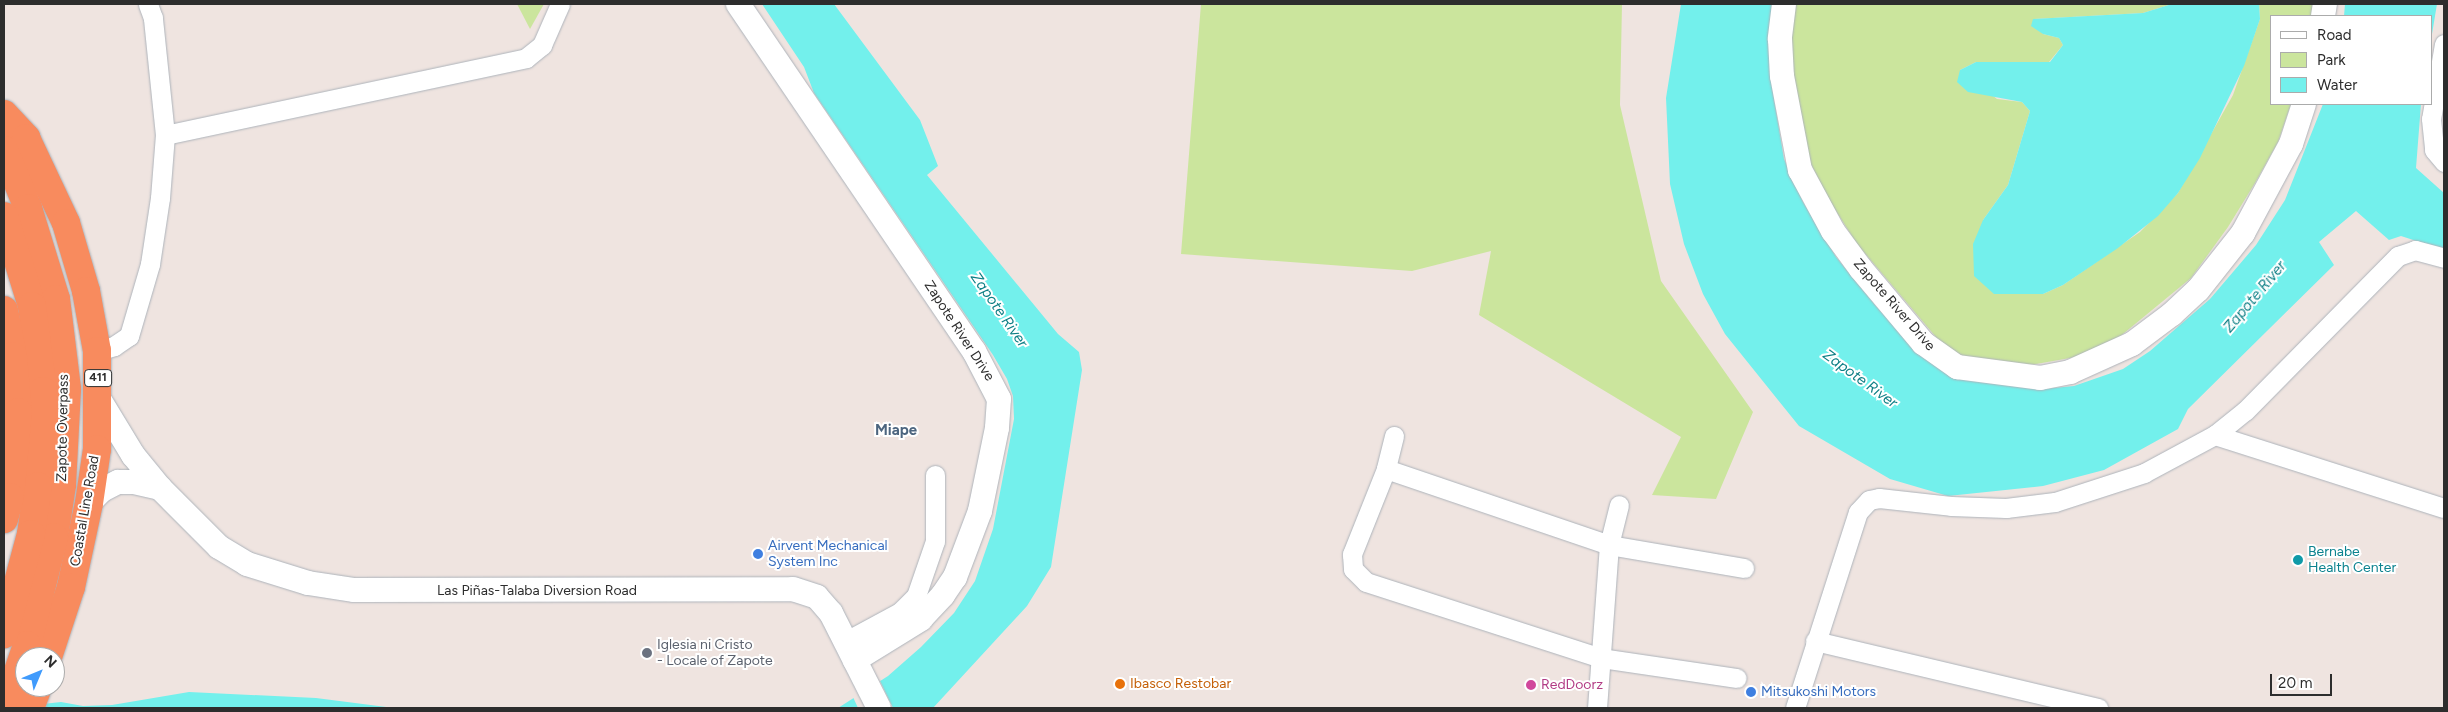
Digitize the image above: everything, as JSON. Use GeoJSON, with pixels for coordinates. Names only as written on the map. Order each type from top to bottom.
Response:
{"type":"FeatureCollection","features":[{"type":"Feature","properties":{"kind":"highway","name":"Coastal Line Road"},"geometry":{"type":"LineString","coordinates":[[4,114],[26,138],[66,223],[86,291],[96,351],[99,399],[90,503],[71,587],[51,647]]}},
{"type":"Feature","properties":{"kind":"highway","name":"Zapote Overpass"},"geometry":{"type":"LineString","coordinates":[[4,150],[12,214],[32,306],[43,391],[38,486],[31,534],[4,634]]}},
{"type":"Feature","properties":{"kind":"highway","name":"Zapote Overpass"},"geometry":{"type":"LineString","coordinates":[[5,708],[27,645],[54,537],[63,475],[67,389],[56,299],[12,214]]}},
{"type":"Feature","properties":{"kind":"highway"},"geometry":{"type":"LineString","coordinates":[[4,310],[13,356],[18,412],[10,497],[4,519]]}},
{"type":"Feature","properties":{"kind":"street"},"geometry":{"type":"LineString","coordinates":[[96,351],[114,346],[129,336],[150,264],[165,135],[153,18],[148,4]]}},
{"type":"Feature","properties":{"kind":"street"},"geometry":{"type":"LineString","coordinates":[[165,135],[526,58],[542,45],[560,4]]}},
{"type":"Feature","properties":{"kind":"street","name":"Zapote River Drive"},"geometry":{"type":"LineString","coordinates":[[738,4],[982,363],[999,399],[997,428],[980,512],[955,576],[943,596],[921,619],[850,650]]}},
{"type":"Feature","properties":{"kind":"street","name":"Zapote River Drive"},"geometry":{"type":"LineString","coordinates":[[1784,4],[1780,39],[1782,76],[1800,170],[1833,231],[1862,269],[1923,343],[1957,367],[2040,378],[2070,372],[2132,344],[2165,319],[2198,290],[2243,233],[2287,151],[2304,105]]}},
{"type":"Feature","properties":{"kind":"street"},"geometry":{"type":"LineString","coordinates":[[2433,103],[2444,44]]}},
{"type":"Feature","properties":{"kind":"street"},"geometry":{"type":"LineString","coordinates":[[2433,105],[2430,119],[2434,150],[2444,162]]}},
{"type":"Feature","properties":{"kind":"street"},"geometry":{"type":"LineString","coordinates":[[1794,708],[1858,512],[1869,500],[1879,498],[1951,506],[1997,508],[2055,502],[2144,473],[2215,435],[2251,404],[2398,256],[2415,250],[2444,258]]}},
{"type":"Feature","properties":{"kind":"street","name":"Las Piñas-Talaba Diversion Road"},"geometry":{"type":"LineString","coordinates":[[99,399],[133,455],[160,488],[230,556],[308,583],[332,588],[381,591],[793,589],[807,592],[825,605],[879,708]]}},
{"type":"Feature","properties":{"kind":"street"},"geometry":{"type":"LineString","coordinates":[[2215,435],[2444,508]]}},
{"type":"Feature","properties":{"kind":"street"},"geometry":{"type":"LineString","coordinates":[[1394,436],[1386,469],[1352,554],[1353,569],[1366,582],[1601,658],[1737,678]]}},
{"type":"Feature","properties":{"kind":"street"},"geometry":{"type":"LineString","coordinates":[[1386,469],[1609,545],[1744,568]]}},
{"type":"Feature","properties":{"kind":"street"},"geometry":{"type":"LineString","coordinates":[[850,650],[900,612],[916,596],[935,541],[935,475]]}},
{"type":"Feature","properties":{"kind":"street"},"geometry":{"type":"LineString","coordinates":[[90,503],[102,490],[118,482],[134,482],[160,488]]}},
{"type":"Feature","properties":{"kind":"street"},"geometry":{"type":"LineString","coordinates":[[1597,708],[1609,545],[1619,505]]}},
{"type":"Feature","properties":{"kind":"street"},"geometry":{"type":"LineString","coordinates":[[1815,641],[2098,708]]}},
{"type":"Feature","properties":{"kind":"green space"},"geometry":{"type":"Polygon","coordinates":[[[517,4],[544,4],[530,29],[517,4]]]}},
{"type":"Feature","properties":{"kind":"green space"},"geometry":{"type":"Polygon","coordinates":[[[1201,4],[1622,4],[1620,105],[1661,281],[1753,412],[1716,499],[1652,495],[1681,437],[1479,315],[1491,251],[1412,271],[1181,254],[1201,4]]]}},
{"type":"Feature","properties":{"kind":"green space"},"geometry":{"type":"Polygon","coordinates":[[[1794,4],[2172,4],[2143,13],[2034,19],[2043,34],[2059,38],[2063,45],[2049,62],[1976,62],[1960,70],[1997,99],[2022,102],[2030,111],[2008,185],[1983,220],[1994,294],[2043,294],[2063,285],[2140,232],[2178,193],[2233,95],[2260,19],[2259,4],[2317,4],[2314,15],[2270,15],[2270,105],[2291,105],[2278,142],[2255,183],[2228,227],[2191,278],[2112,343],[2087,355],[2030,365],[1962,356],[1941,343],[1857,244],[1829,200],[1811,164],[1801,129],[1790,51],[1794,4]]]}},
{"type":"Feature","properties":{"kind":"water","name":"Zapote River"},"geometry":{"type":"Polygon","coordinates":[[[762,4],[834,4],[920,120],[938,166],[927,175],[1058,334],[1079,352],[1082,370],[1051,567],[1027,606],[933,708],[838,708],[888,676],[921,647],[954,613],[975,581],[993,529],[1014,419],[1013,396],[1007,379],[993,355],[814,93],[804,67],[762,4]]]}},
{"type":"Feature","properties":{"kind":"water","name":"Zapote River"},"geometry":{"type":"Polygon","coordinates":[[[1681,4],[1773,4],[1769,42],[1774,99],[1784,159],[1803,202],[1836,257],[1875,305],[1921,356],[1949,374],[1979,382],[2043,389],[2074,386],[2123,369],[2150,351],[2210,299],[2256,245],[2285,200],[2323,105],[2421,105],[2416,168],[2444,193],[2444,250],[2401,236],[2389,240],[2356,211],[2319,242],[2334,265],[2188,409],[2178,429],[2104,470],[2043,486],[1948,496],[1890,479],[1799,426],[1725,334],[1703,294],[1684,244],[1670,184],[1666,98],[1681,4]]]}},
{"type":"Feature","properties":{"kind":"water"},"geometry":{"type":"Polygon","coordinates":[[[2172,4],[2259,4],[2260,19],[2244,66],[2200,158],[2178,193],[2158,216],[2118,248],[2063,285],[2043,294],[1994,294],[1974,276],[1973,244],[1983,220],[2008,185],[2030,111],[2022,102],[1968,92],[1957,82],[1960,70],[1976,62],[2050,62],[2063,45],[2059,38],[2043,34],[2031,26],[2033,19],[2143,13],[2172,4]]]}},
{"type":"Feature","properties":{"kind":"water"},"geometry":{"type":"Polygon","coordinates":[[[2345,4],[2437,4],[2433,28],[2433,15],[2344,15],[2345,4]]]}},
{"type":"Feature","properties":{"kind":"water"},"geometry":{"type":"Polygon","coordinates":[[[189,692],[316,698],[394,708],[7,708],[61,702],[83,706],[112,705],[189,692]]]}},
{"type":"Feature","properties":{"kind":"pier"},"geometry":{"type":"Polygon","coordinates":[[[879,679],[893,708],[858,708],[853,697],[879,679]]]}},
{"type":"Feature","properties":{"kind":"place","name":"Airvent Mechanical System Inc"},"geometry":{"type":"Point","coordinates":[758,554]}},
{"type":"Feature","properties":{"kind":"place","name":"Bernabe Health Center"},"geometry":{"type":"Point","coordinates":[2298,560]}},
{"type":"Feature","properties":{"kind":"place","name":"Iglesia ni Cristo - Locale of Zapote"},"geometry":{"type":"Point","coordinates":[647,653]}},
{"type":"Feature","properties":{"kind":"place","name":"Ibasco Restobar"},"geometry":{"type":"Point","coordinates":[1120,684]}},
{"type":"Feature","properties":{"kind":"place","name":"RedDoorz"},"geometry":{"type":"Point","coordinates":[1531,685]}},
{"type":"Feature","properties":{"kind":"place","name":"Mitsukoshi Motors"},"geometry":{"type":"Point","coordinates":[1751,692]}},
{"type":"Feature","properties":{"kind":"district","name":"Miape"},"geometry":{"type":"Point","coordinates":[896,431]}}]}
